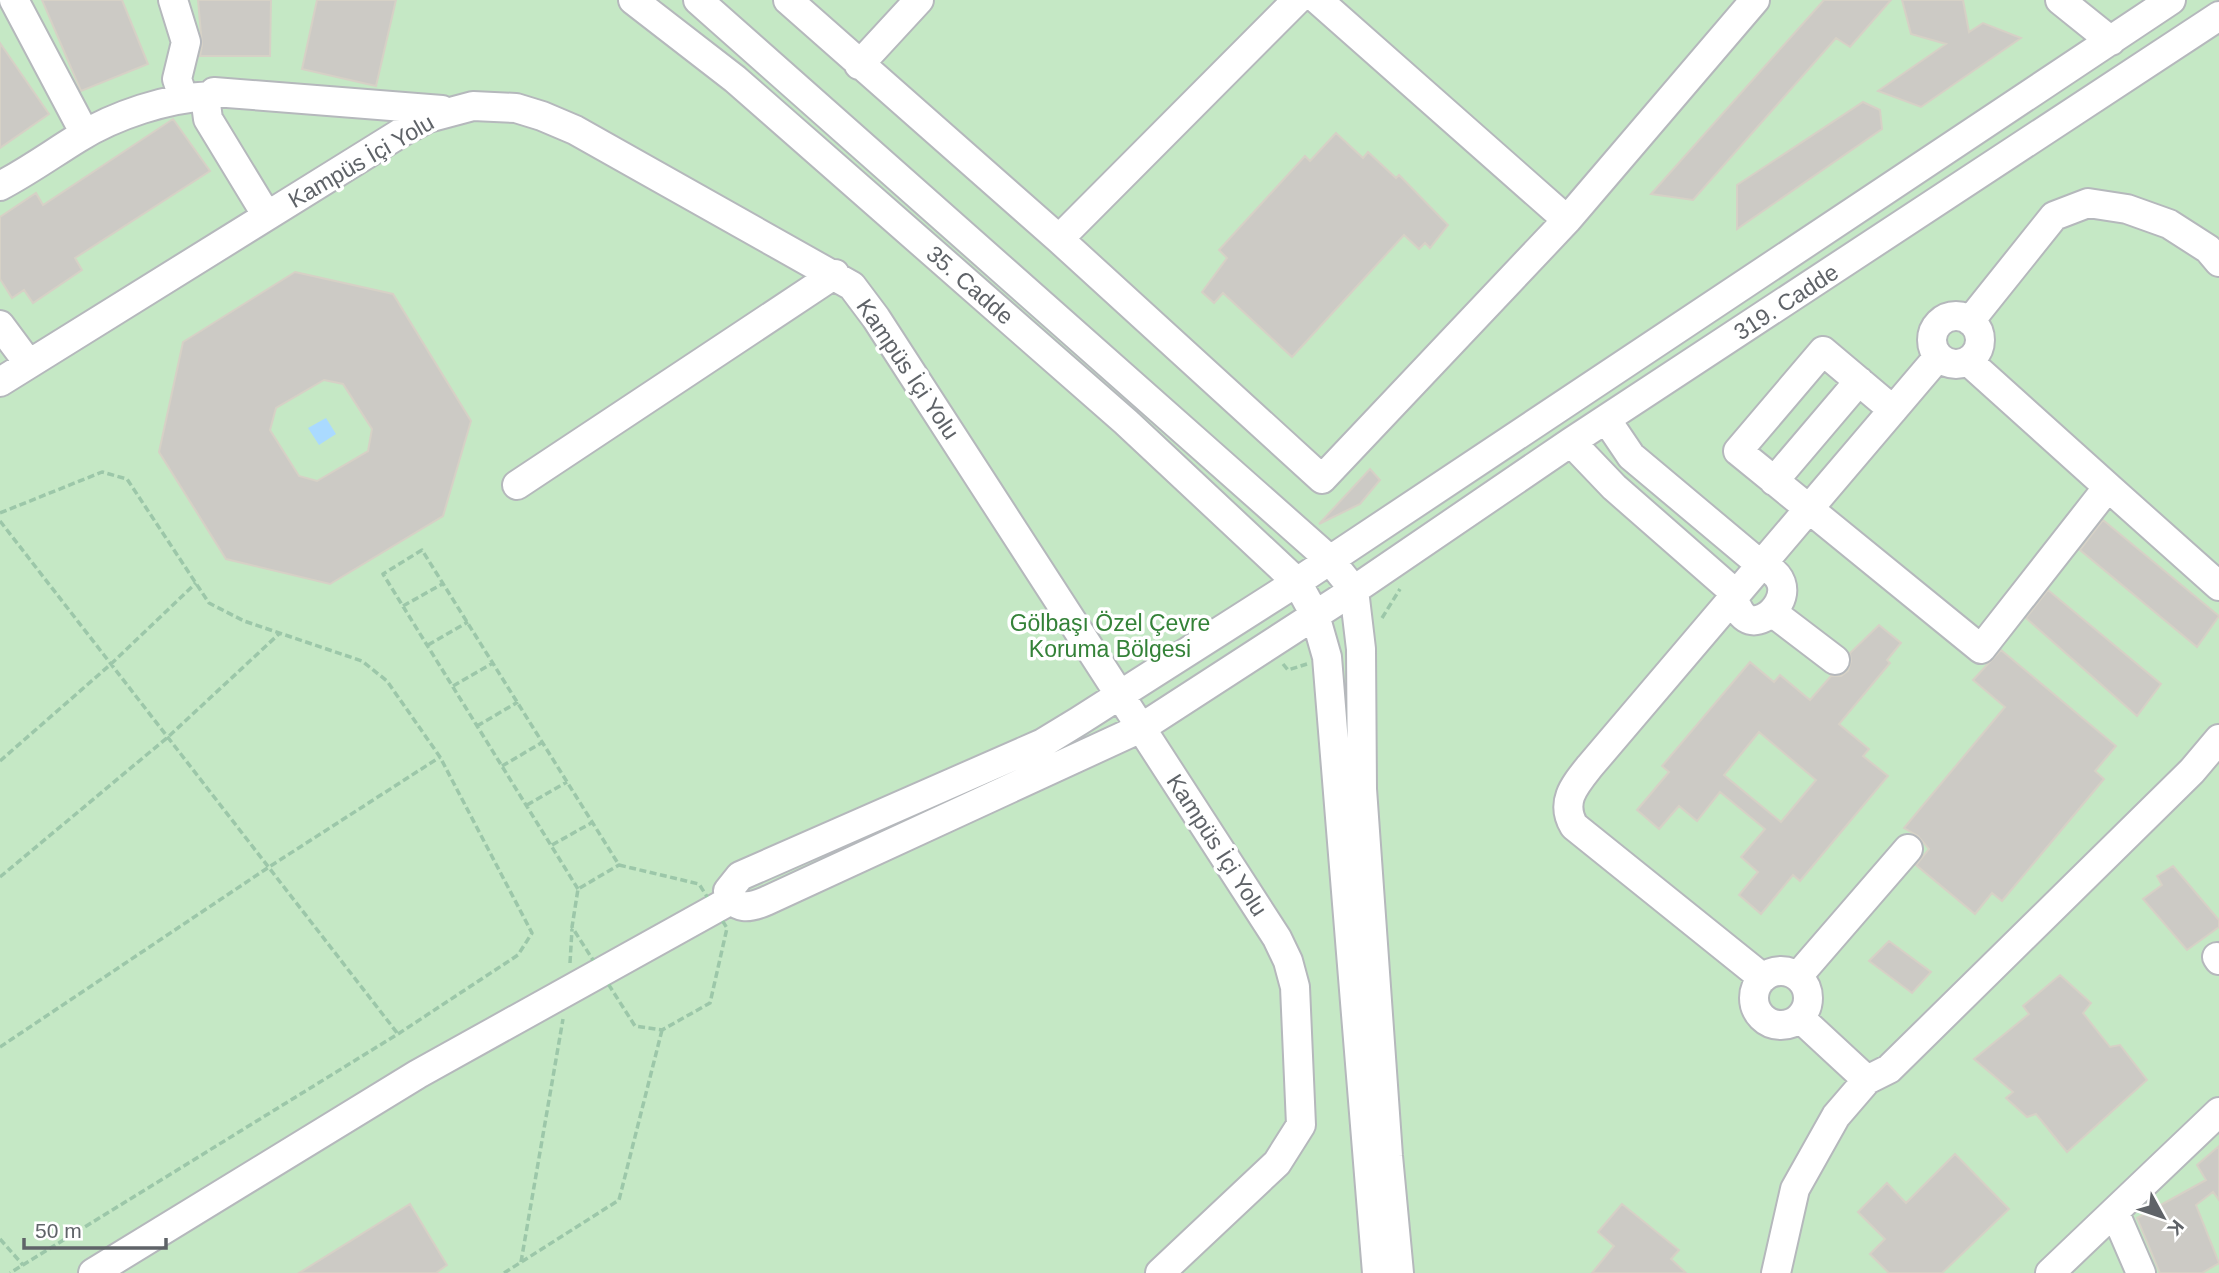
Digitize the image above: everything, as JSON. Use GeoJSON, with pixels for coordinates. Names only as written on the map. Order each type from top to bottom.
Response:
{"type":"FeatureCollection","features":[{"type":"Feature","properties":{"kind":"street"},"geometry":{"type":"LineString","coordinates":[[14,0],[85,134]]}},
{"type":"Feature","properties":{"kind":"street"},"geometry":{"type":"LineString","coordinates":[[173,0],[186,42],[177,79],[197,97],[267,216]]}},
{"type":"Feature","properties":{"kind":"street","name":"35. Cadde"},"geometry":{"type":"LineString","coordinates":[[633,0],[692,43],[746,88],[1126,422],[1297,582],[1315,615],[1327,657],[1377,1273]]}},
{"type":"Feature","properties":{"kind":"street","name":"35. Cadde"},"geometry":{"type":"LineString","coordinates":[[698,0],[1329,559],[1354,590]]}},
{"type":"Feature","properties":{"kind":"street"},"geometry":{"type":"LineString","coordinates":[[788,0],[1059,239],[1322,479],[1567,220],[1755,0]]}},
{"type":"Feature","properties":{"kind":"street"},"geometry":{"type":"LineString","coordinates":[[859,65],[919,0]]}},
{"type":"Feature","properties":{"kind":"street"},"geometry":{"type":"LineString","coordinates":[[1059,239],[1297,0]]}},
{"type":"Feature","properties":{"kind":"street"},"geometry":{"type":"LineString","coordinates":[[1318,0],[1567,220]]}},
{"type":"Feature","properties":{"kind":"street"},"geometry":{"type":"LineString","coordinates":[[2060,0],[2134,74]]}},
{"type":"Feature","properties":{"kind":"street","name":"319. Cadde"},"geometry":{"type":"LineString","coordinates":[[2171,0],[1297,582],[1043,743],[740,876],[728,891],[731,900],[740,906],[758,904],[1141,728],[1354,590],[1606,419],[2219,16]]}},
{"type":"Feature","properties":{"kind":"street"},"geometry":{"type":"LineString","coordinates":[[0,186],[85,134],[224,90],[451,111]]}},
{"type":"Feature","properties":{"kind":"street","name":"Kampüs İçi Yolu"},"geometry":{"type":"LineString","coordinates":[[0,382],[407,129],[451,111],[473,106],[516,108],[553,120],[835,274],[852,286],[876,318],[1119,693],[1277,938],[1288,961],[1295,987],[1302,1098],[1301,1125],[1277,1163],[1160,1273]]}},
{"type":"Feature","properties":{"kind":"street"},"geometry":{"type":"LineString","coordinates":[[1970,321],[2054,216],[2088,203],[2127,209],[2169,224],[2208,249],[2219,262]]}},
{"type":"Feature","properties":{"kind":"street"},"geometry":{"type":"LineString","coordinates":[[517,485],[835,274]]}},
{"type":"Feature","properties":{"kind":"street"},"geometry":{"type":"LineString","coordinates":[[1955,316],[1970,321],[1979,334],[1979,341],[1978,349],[1968,361],[1953,364],[1938,357],[1932,343],[1936,328],[1955,316]]}},
{"type":"Feature","properties":{"kind":"street"},"geometry":{"type":"LineString","coordinates":[[0,325],[29,364]]}},
{"type":"Feature","properties":{"kind":"street"},"geometry":{"type":"LineString","coordinates":[[1893,410],[1823,351],[1738,452],[1982,649],[2108,487]]}},
{"type":"Feature","properties":{"kind":"street"},"geometry":{"type":"LineString","coordinates":[[1763,978],[1574,826],[1566,813],[1567,799],[1579,779],[1938,357]]}},
{"type":"Feature","properties":{"kind":"street"},"geometry":{"type":"LineString","coordinates":[[1968,361],[2219,586]]}},
{"type":"Feature","properties":{"kind":"street"},"geometry":{"type":"LineString","coordinates":[[1774,481],[1858,381]]}},
{"type":"Feature","properties":{"kind":"street"},"geometry":{"type":"LineString","coordinates":[[1572,442],[1614,487],[1736,595],[1737,607],[1744,617],[1752,621],[1763,619],[1782,598],[1783,583],[1778,574],[1761,565],[1631,456],[1606,419]]}},
{"type":"Feature","properties":{"kind":"street"},"geometry":{"type":"LineString","coordinates":[[1354,590],[1361,649],[1362,789],[1399,1273]]}},
{"type":"Feature","properties":{"kind":"street"},"geometry":{"type":"LineString","coordinates":[[1772,611],[1835,660]]}},
{"type":"Feature","properties":{"kind":"street"},"geometry":{"type":"LineString","coordinates":[[1776,1273],[1795,1189],[1836,1116],[1867,1080],[1889,1069],[1965,996],[2192,771],[2219,739]]}},
{"type":"Feature","properties":{"kind":"street"},"geometry":{"type":"LineString","coordinates":[[1798,976],[1908,849]]}},
{"type":"Feature","properties":{"kind":"street"},"geometry":{"type":"LineString","coordinates":[[93,1273],[418,1074],[731,900]]}},
{"type":"Feature","properties":{"kind":"street"},"geometry":{"type":"LineString","coordinates":[[1780,971],[1798,976],[1808,992],[1809,1002],[1800,1018],[1793,1023],[1776,1025],[1761,1017],[1754,1002],[1754,993],[1763,978],[1780,971]]}},
{"type":"Feature","properties":{"kind":"street"},"geometry":{"type":"LineString","coordinates":[[1800,1018],[1867,1080]]}},
{"type":"Feature","properties":{"kind":"street"},"geometry":{"type":"LineString","coordinates":[[2050,1273],[2219,1112]]}},
{"type":"Feature","properties":{"kind":"street"},"geometry":{"type":"LineString","coordinates":[[2115,1213],[2141,1273]]}},
{"type":"Feature","properties":{"kind":"path"},"geometry":{"type":"LineString","coordinates":[[0,513],[102,472],[127,479],[209,603],[244,621],[362,661],[387,681],[440,758],[532,933],[517,955],[398,1034],[10,1273]]}},
{"type":"Feature","properties":{"kind":"path"},"geometry":{"type":"LineString","coordinates":[[0,521],[398,1034]]}},
{"type":"Feature","properties":{"kind":"path"},"geometry":{"type":"LineString","coordinates":[[578,889],[383,574],[422,550],[619,865]]}},
{"type":"Feature","properties":{"kind":"path"},"geometry":{"type":"LineString","coordinates":[[1380,624],[1407,580]]}},
{"type":"Feature","properties":{"kind":"path"},"geometry":{"type":"LineString","coordinates":[[0,761],[111,664],[196,583]]}},
{"type":"Feature","properties":{"kind":"path"},"geometry":{"type":"LineString","coordinates":[[403,606],[443,583]]}},
{"type":"Feature","properties":{"kind":"path"},"geometry":{"type":"LineString","coordinates":[[428,645],[468,622]]}},
{"type":"Feature","properties":{"kind":"path"},"geometry":{"type":"LineString","coordinates":[[0,877],[168,737],[280,633]]}},
{"type":"Feature","properties":{"kind":"path"},"geometry":{"type":"LineString","coordinates":[[453,686],[493,663]]}},
{"type":"Feature","properties":{"kind":"path"},"geometry":{"type":"LineString","coordinates":[[477,726],[518,702]]}},
{"type":"Feature","properties":{"kind":"path"},"geometry":{"type":"LineString","coordinates":[[502,766],[543,742]]}},
{"type":"Feature","properties":{"kind":"path"},"geometry":{"type":"LineString","coordinates":[[0,1047],[269,867],[440,758]]}},
{"type":"Feature","properties":{"kind":"path"},"geometry":{"type":"LineString","coordinates":[[526,806],[568,782]]}},
{"type":"Feature","properties":{"kind":"path"},"geometry":{"type":"LineString","coordinates":[[551,846],[593,822]]}},
{"type":"Feature","properties":{"kind":"path"},"geometry":{"type":"LineString","coordinates":[[521,1262],[568,990],[572,927]]}},
{"type":"Feature","properties":{"kind":"path"},"geometry":{"type":"LineString","coordinates":[[504,1273],[619,1200],[662,1030]]}},
{"type":"Feature","properties":{"kind":"path"},"geometry":{"type":"LineString","coordinates":[[0,1239],[23,1265]]}},
{"type":"Feature","properties":{"kind":"green space","name":"Gölbaşı Özel Çevre Koruma Bölgesi"},"geometry":{"type":"Polygon","coordinates":[[[0,0],[2219,0],[2219,1273],[0,1273],[0,0]]]}},
{"type":"Feature","properties":{"kind":"water"},"geometry":{"type":"Polygon","coordinates":[[[326,418],[336,434],[319,445],[308,428],[326,418]]]}},
{"type":"Feature","properties":{"kind":"building"},"geometry":{"type":"Polygon","coordinates":[[[42,0],[122,0],[148,64],[81,91],[42,0]]]}},
{"type":"Feature","properties":{"kind":"building"},"geometry":{"type":"Polygon","coordinates":[[[198,0],[271,0],[270,56],[200,56],[202,45],[198,0]]]}},
{"type":"Feature","properties":{"kind":"building"},"geometry":{"type":"Polygon","coordinates":[[[317,0],[396,0],[376,86],[302,69],[317,0]]]}},
{"type":"Feature","properties":{"kind":"building"},"geometry":{"type":"Polygon","coordinates":[[[1824,0],[1891,0],[1850,47],[1836,38],[1693,200],[1651,194],[1824,0]]]}},
{"type":"Feature","properties":{"kind":"building"},"geometry":{"type":"Polygon","coordinates":[[[1902,0],[1963,0],[1969,32],[1983,23],[2021,38],[1921,107],[1878,91],[1946,44],[1911,34],[1902,0]]]}},
{"type":"Feature","properties":{"kind":"building"},"geometry":{"type":"Polygon","coordinates":[[[0,43],[49,114],[0,148],[0,43]]]}},
{"type":"Feature","properties":{"kind":"building"},"geometry":{"type":"Polygon","coordinates":[[[1863,102],[1880,110],[1882,129],[1737,229],[1737,185],[1863,102]]]}},
{"type":"Feature","properties":{"kind":"building"},"geometry":{"type":"Polygon","coordinates":[[[173,119],[210,171],[75,258],[82,270],[33,303],[24,290],[12,298],[0,279],[0,217],[36,193],[43,205],[173,119]]]}},
{"type":"Feature","properties":{"kind":"building"},"geometry":{"type":"Polygon","coordinates":[[[1336,133],[1363,158],[1368,152],[1396,178],[1399,175],[1448,225],[1430,248],[1425,243],[1419,249],[1404,235],[1292,357],[1223,293],[1214,303],[1202,292],[1227,258],[1219,250],[1305,156],[1310,161],[1336,133]]]}},
{"type":"Feature","properties":{"kind":"building"},"geometry":{"type":"Polygon","coordinates":[[[295,272],[393,294],[471,421],[443,516],[330,584],[226,559],[159,452],[183,342],[295,272]],[[324,380],[276,408],[270,430],[299,476],[317,481],[368,451],[372,429],[343,384],[324,380]]]}},
{"type":"Feature","properties":{"kind":"building"},"geometry":{"type":"Polygon","coordinates":[[[1370,469],[1380,480],[1360,504],[1319,524],[1370,469]]]}},
{"type":"Feature","properties":{"kind":"building"},"geometry":{"type":"Polygon","coordinates":[[[2103,520],[2219,616],[2197,647],[2080,550],[2103,520]]]}},
{"type":"Feature","properties":{"kind":"building"},"geometry":{"type":"Polygon","coordinates":[[[2048,590],[2161,684],[2137,716],[2026,618],[2048,590]]]}},
{"type":"Feature","properties":{"kind":"building"},"geometry":{"type":"Polygon","coordinates":[[[1879,625],[1901,643],[1887,660],[1890,663],[1839,724],[1869,749],[1863,756],[1888,776],[1800,881],[1793,875],[1761,914],[1739,895],[1758,872],[1741,857],[1765,829],[1720,792],[1697,821],[1679,806],[1659,829],[1637,810],[1669,772],[1662,766],[1750,662],[1774,682],[1780,675],[1810,700],[1831,676],[1841,676],[1848,671],[1850,653],[1879,625]],[[1759,732],[1724,775],[1781,822],[1816,780],[1759,732]]]}},
{"type":"Feature","properties":{"kind":"building"},"geometry":{"type":"Polygon","coordinates":[[[2001,650],[2116,746],[2095,771],[2104,779],[2002,901],[1992,893],[1975,914],[1916,865],[1929,849],[1918,836],[1904,828],[2005,707],[1973,680],[2001,650]]]}},
{"type":"Feature","properties":{"kind":"building"},"geometry":{"type":"Polygon","coordinates":[[[2173,866],[2219,920],[2219,927],[2187,950],[2143,899],[2162,885],[2157,876],[2173,866]]]}},
{"type":"Feature","properties":{"kind":"building"},"geometry":{"type":"Polygon","coordinates":[[[1889,941],[1931,972],[1912,993],[1869,961],[1889,941]]]}},
{"type":"Feature","properties":{"kind":"building"},"geometry":{"type":"Polygon","coordinates":[[[2060,975],[2091,1003],[2083,1013],[2110,1047],[2120,1045],[2147,1080],[2067,1152],[2036,1114],[2027,1117],[2006,1098],[2013,1092],[1974,1059],[2029,1014],[2023,1006],[2060,975]]]}},
{"type":"Feature","properties":{"kind":"building"},"geometry":{"type":"Polygon","coordinates":[[[2219,1146],[2219,1200],[2213,1192],[2196,1205],[2219,1263],[2202,1273],[2160,1273],[2137,1218],[2206,1180],[2197,1165],[2219,1146]]]}},
{"type":"Feature","properties":{"kind":"building"},"geometry":{"type":"Polygon","coordinates":[[[1955,1154],[2009,1209],[1942,1273],[1889,1273],[1870,1254],[1885,1239],[1858,1212],[1887,1183],[1906,1203],[1955,1154]]]}},
{"type":"Feature","properties":{"kind":"building"},"geometry":{"type":"Polygon","coordinates":[[[410,1204],[447,1265],[436,1273],[299,1273],[410,1204]]]}},
{"type":"Feature","properties":{"kind":"building"},"geometry":{"type":"Polygon","coordinates":[[[1622,1204],[1679,1250],[1671,1259],[1686,1273],[1592,1273],[1614,1246],[1598,1232],[1622,1204]]]}}]}
